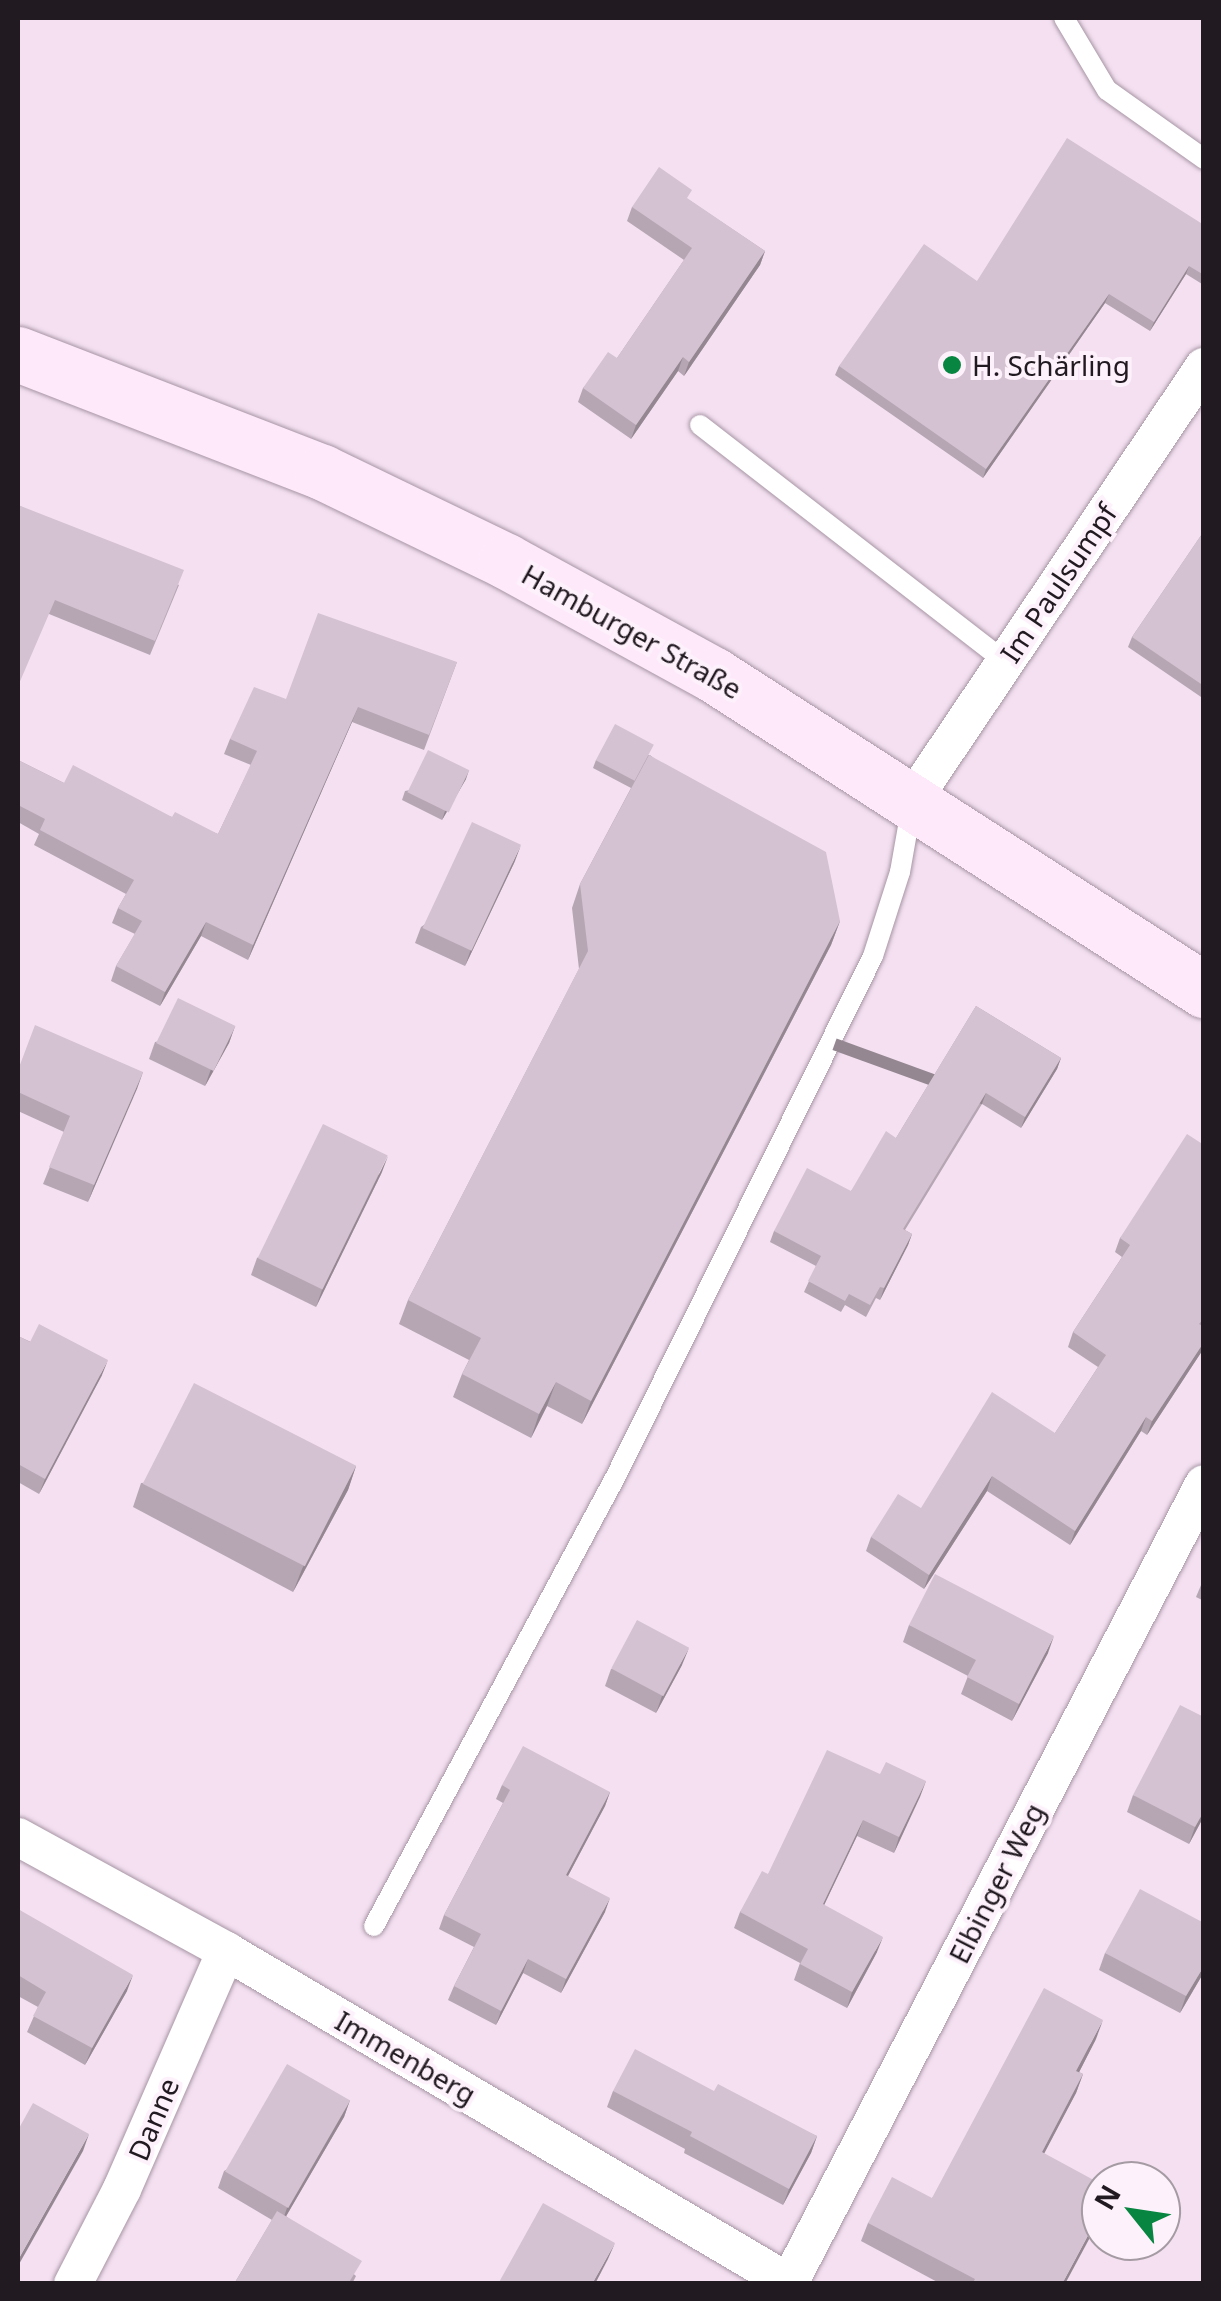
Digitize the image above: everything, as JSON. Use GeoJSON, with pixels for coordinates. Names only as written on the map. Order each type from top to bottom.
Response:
{"type":"FeatureCollection","features":[{"type":"Feature","properties":{"kind":"street","name":"Hamburger Straße"},"geometry":{"type":"LineString","coordinates":[[18,354],[322,472],[490,553],[714,675],[913,799],[1204,990]]}},
{"type":"Feature","properties":{"kind":"street","name":"Im Paulsumpf"},"geometry":{"type":"LineString","coordinates":[[913,799],[1204,367]]}},
{"type":"Feature","properties":{"kind":"street","name":"Elbinger Weg"},"geometry":{"type":"LineString","coordinates":[[790,2283],[1204,1484]]}},
{"type":"Feature","properties":{"kind":"street","name":"Immenberg"},"geometry":{"type":"LineString","coordinates":[[18,1837],[226,1952],[790,2283]]}},
{"type":"Feature","properties":{"kind":"street","name":"Danne"},"geometry":{"type":"LineString","coordinates":[[73,2284],[122,2189],[226,1952]]}},
{"type":"Feature","properties":{"kind":"lane"},"geometry":{"type":"LineString","coordinates":[[1064,18],[1107,90],[1204,159]]}},
{"type":"Feature","properties":{"kind":"lane"},"geometry":{"type":"LineString","coordinates":[[700,425],[1005,662]]}},
{"type":"Feature","properties":{"kind":"lane"},"geometry":{"type":"LineString","coordinates":[[374,1926],[616,1476],[873,956],[900,872],[913,799]]}},
{"type":"Feature","properties":{"kind":"building"},"geometry":{"type":"Polygon","coordinates":[[[1067,138],[1204,225],[1204,275],[1189,266],[1154,322],[1109,294],[986,469],[839,366],[924,244],[977,281],[1067,138]]]}},
{"type":"Feature","properties":{"kind":"building"},"geometry":{"type":"Polygon","coordinates":[[[659,167],[692,190],[687,198],[765,251],[689,362],[683,357],[636,425],[583,388],[608,352],[617,358],[692,248],[632,207],[659,167]]]}},
{"type":"Feature","properties":{"kind":"building"},"geometry":{"type":"Polygon","coordinates":[[[18,505],[184,570],[155,641],[55,600],[18,686],[18,505]]]}},
{"type":"Feature","properties":{"kind":"building"},"geometry":{"type":"Polygon","coordinates":[[[1204,531],[1204,686],[1132,637],[1204,531]]]}},
{"type":"Feature","properties":{"kind":"building"},"geometry":{"type":"Polygon","coordinates":[[[318,613],[457,662],[429,735],[358,707],[253,945],[206,922],[165,992],[116,966],[142,921],[118,908],[134,880],[40,830],[45,819],[18,805],[18,760],[64,783],[73,765],[172,817],[175,812],[218,834],[257,751],[230,739],[254,687],[286,699],[318,613]]]}},
{"type":"Feature","properties":{"kind":"building"},"geometry":{"type":"Polygon","coordinates":[[[615,724],[654,745],[635,781],[596,760],[615,724]]]}},
{"type":"Feature","properties":{"kind":"building"},"geometry":{"type":"Polygon","coordinates":[[[428,750],[469,770],[449,812],[407,792],[428,750]]]}},
{"type":"Feature","properties":{"kind":"building"},"geometry":{"type":"Polygon","coordinates":[[[649,755],[826,852],[840,921],[591,1401],[556,1382],[539,1414],[462,1374],[481,1338],[408,1300],[588,951],[580,884],[649,755]]]}},
{"type":"Feature","properties":{"kind":"building"},"geometry":{"type":"Polygon","coordinates":[[[472,822],[521,845],[471,951],[423,928],[472,822]]]}},
{"type":"Feature","properties":{"kind":"building"},"geometry":{"type":"Polygon","coordinates":[[[178,998],[236,1026],[214,1071],[156,1043],[178,998]]]}},
{"type":"Feature","properties":{"kind":"building"},"geometry":{"type":"Polygon","coordinates":[[[976,1006],[1061,1058],[1025,1117],[986,1093],[903,1229],[912,1234],[884,1288],[880,1287],[870,1305],[849,1294],[845,1301],[808,1281],[821,1256],[774,1231],[807,1168],[851,1191],[886,1131],[896,1138],[976,1006]]]}},
{"type":"Feature","properties":{"kind":"building"},"geometry":{"type":"Polygon","coordinates":[[[35,1025],[143,1072],[94,1185],[49,1167],[70,1116],[18,1092],[18,1070],[35,1025]]]}},
{"type":"Feature","properties":{"kind":"building"},"geometry":{"type":"Polygon","coordinates":[[[323,1124],[388,1156],[322,1289],[258,1258],[323,1124]]]}},
{"type":"Feature","properties":{"kind":"building"},"geometry":{"type":"Polygon","coordinates":[[[1187,1134],[1204,1145],[1204,1318],[1199,1324],[1204,1327],[1204,1342],[1152,1421],[1146,1417],[1075,1531],[992,1476],[929,1575],[871,1537],[898,1494],[921,1508],[992,1392],[1055,1433],[1106,1355],[1073,1332],[1130,1245],[1120,1238],[1187,1134]]]}},
{"type":"Feature","properties":{"kind":"building"},"geometry":{"type":"Polygon","coordinates":[[[39,1324],[108,1360],[45,1479],[18,1464],[18,1336],[30,1342],[39,1324]]]}},
{"type":"Feature","properties":{"kind":"building"},"geometry":{"type":"Polygon","coordinates":[[[194,1383],[356,1466],[305,1566],[143,1484],[194,1383]]]}},
{"type":"Feature","properties":{"kind":"building"},"geometry":{"type":"Polygon","coordinates":[[[935,1574],[1054,1636],[1019,1704],[967,1677],[976,1660],[909,1625],[935,1574]]]}},
{"type":"Feature","properties":{"kind":"building"},"geometry":{"type":"Polygon","coordinates":[[[637,1620],[689,1648],[663,1696],[611,1669],[637,1620]]]}},
{"type":"Feature","properties":{"kind":"building"},"geometry":{"type":"Polygon","coordinates":[[[1180,1705],[1204,1717],[1204,1811],[1195,1827],[1133,1795],[1180,1705]]]}},
{"type":"Feature","properties":{"kind":"building"},"geometry":{"type":"Polygon","coordinates":[[[523,1746],[610,1792],[566,1875],[610,1898],[566,1979],[528,1959],[501,2011],[454,1986],[481,1934],[444,1915],[510,1790],[502,1785],[523,1746]]]}},
{"type":"Feature","properties":{"kind":"building"},"geometry":{"type":"Polygon","coordinates":[[[827,1750],[880,1774],[886,1762],[926,1781],[899,1837],[863,1820],[823,1904],[883,1937],[852,1992],[800,1964],[808,1949],[740,1912],[762,1871],[768,1874],[827,1750]]]}},
{"type":"Feature","properties":{"kind":"building"},"geometry":{"type":"Polygon","coordinates":[[[1140,1889],[1204,1923],[1204,1966],[1186,1996],[1105,1953],[1140,1889]]]}},
{"type":"Feature","properties":{"kind":"building"},"geometry":{"type":"Polygon","coordinates":[[[18,1909],[133,1975],[92,2048],[33,2016],[46,1992],[18,1975],[18,1909]]]}},
{"type":"Feature","properties":{"kind":"building"},"geometry":{"type":"Polygon","coordinates":[[[1044,1988],[1103,2020],[1076,2071],[1083,2074],[1042,2152],[1081,2173],[1081,2248],[1062,2284],[972,2284],[975,2279],[868,2223],[892,2177],[932,2198],[1044,1988]]]}},
{"type":"Feature","properties":{"kind":"building"},"geometry":{"type":"Polygon","coordinates":[[[635,2049],[714,2091],[718,2084],[817,2136],[789,2189],[613,2091],[635,2049]]]}},
{"type":"Feature","properties":{"kind":"building"},"geometry":{"type":"Polygon","coordinates":[[[287,2064],[350,2100],[288,2208],[225,2171],[287,2064]]]}},
{"type":"Feature","properties":{"kind":"building"},"geometry":{"type":"Polygon","coordinates":[[[33,2103],[89,2134],[18,2260],[18,2130],[33,2103]]]}},
{"type":"Feature","properties":{"kind":"building"},"geometry":{"type":"Polygon","coordinates":[[[543,2203],[615,2243],[592,2284],[498,2284],[543,2203]]]}},
{"type":"Feature","properties":{"kind":"building"},"geometry":{"type":"Polygon","coordinates":[[[277,2211],[362,2261],[348,2284],[234,2284],[277,2211]]]}},
{"type":"Feature","properties":{"kind":"place","name":"H. Schärling"},"geometry":{"type":"Point","coordinates":[952,365]}}]}
